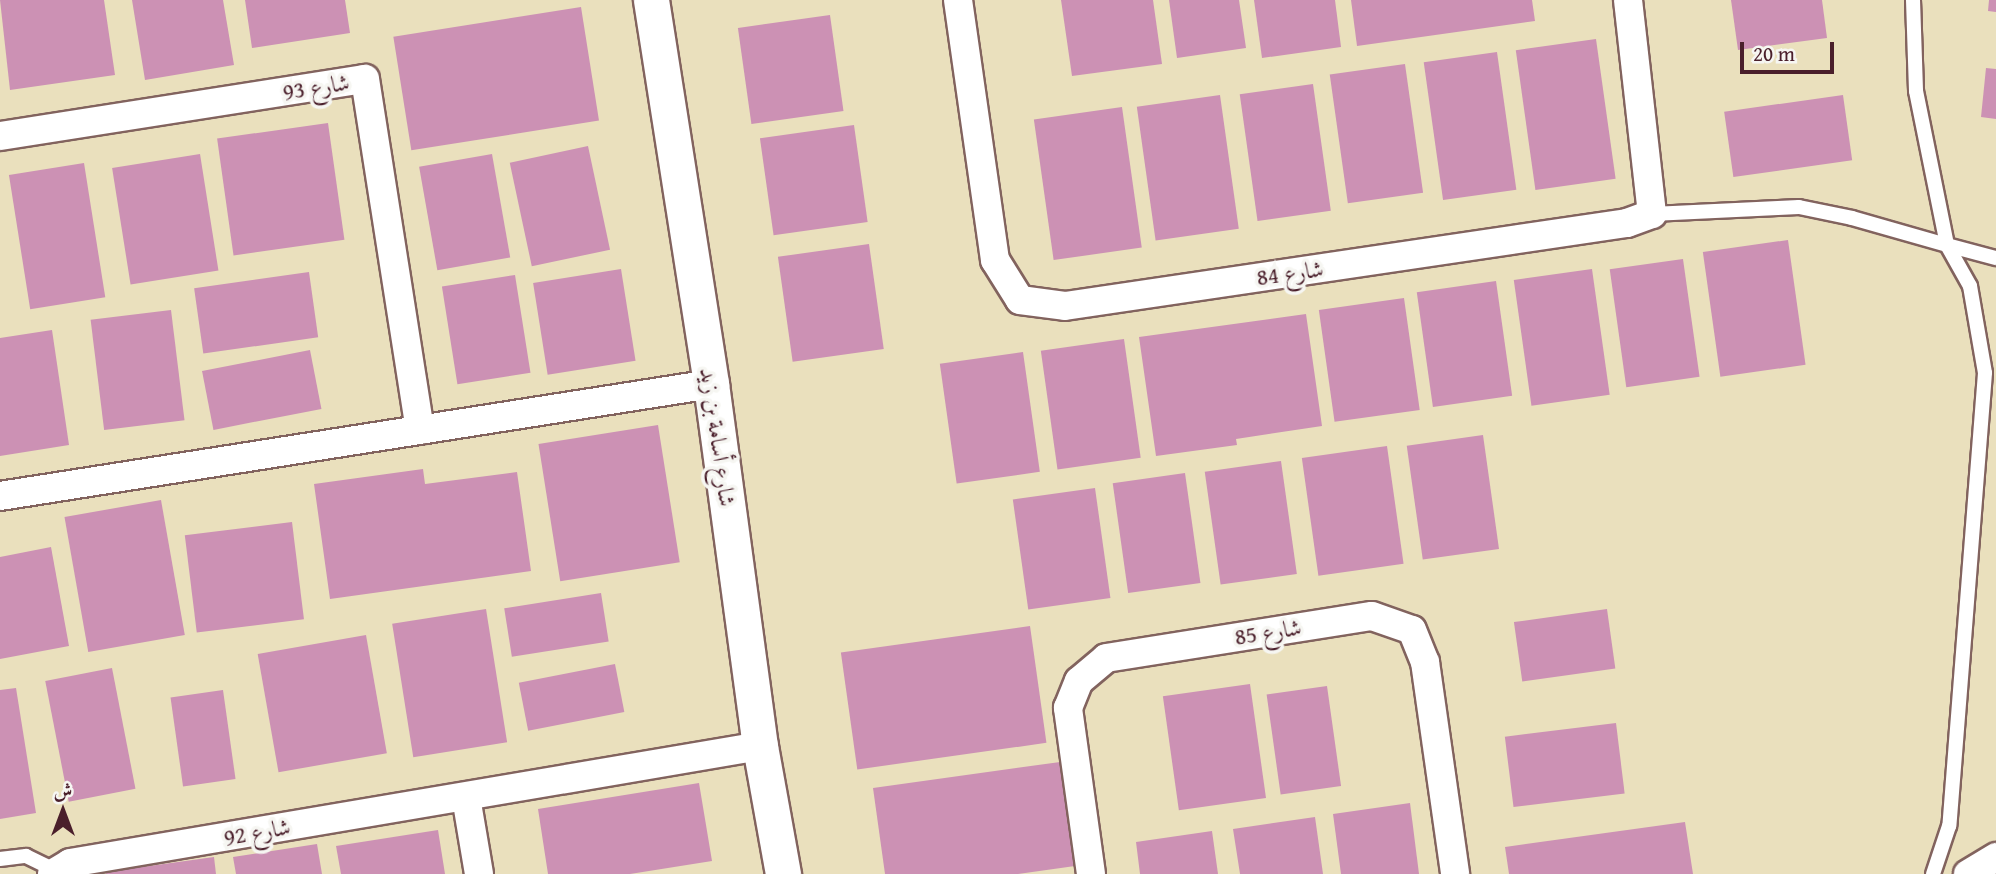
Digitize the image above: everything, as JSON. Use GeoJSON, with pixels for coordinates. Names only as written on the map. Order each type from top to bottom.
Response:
{"type":"FeatureCollection","features":[{"type":"Feature","properties":{"kind":"street"},"geometry":{"type":"LineString","coordinates":[[651,0],[656,0]]}},
{"type":"Feature","properties":{"kind":"street","name":"شارع أسامة بن زيد"},"geometry":{"type":"LineString","coordinates":[[651,0],[711,384],[760,746],[783,874]]}},
{"type":"Feature","properties":{"kind":"street","name":"شارع 84"},"geometry":{"type":"LineString","coordinates":[[958,0],[995,260],[1020,300],[1065,306],[1627,223],[1652,214]]}},
{"type":"Feature","properties":{"kind":"street"},"geometry":{"type":"LineString","coordinates":[[1628,0],[1652,214]]}},
{"type":"Feature","properties":{"kind":"street","name":"شارع 93"},"geometry":{"type":"LineString","coordinates":[[0,136],[365,79],[420,430]]}},
{"type":"Feature","properties":{"kind":"street"},"geometry":{"type":"LineString","coordinates":[[0,496],[711,384]]}},
{"type":"Feature","properties":{"kind":"street","name":"شارع 85"},"geometry":{"type":"LineString","coordinates":[[1091,874],[1068,708],[1079,681],[1106,658],[1372,616],[1412,631],[1425,662],[1455,874]]}},
{"type":"Feature","properties":{"kind":"street","name":"شارع 92"},"geometry":{"type":"LineString","coordinates":[[53,872],[84,861],[760,746]]}},
{"type":"Feature","properties":{"kind":"street"},"geometry":{"type":"LineString","coordinates":[[466,797],[479,874]]}},
{"type":"Feature","properties":{"kind":"street"},"geometry":{"type":"LineString","coordinates":[[1968,874],[1996,857]]}},
{"type":"Feature","properties":{"kind":"lane"},"geometry":{"type":"LineString","coordinates":[[1913,0],[1916,91],[1947,245],[1970,286],[1985,373],[1949,826],[1933,874]]}},
{"type":"Feature","properties":{"kind":"lane"},"geometry":{"type":"LineString","coordinates":[[1652,214],[1799,207],[1996,258]]}},
{"type":"Feature","properties":{"kind":"lane"},"geometry":{"type":"LineString","coordinates":[[0,859],[26,856],[53,872]]}},
{"type":"Feature","properties":{"kind":"building"},"geometry":{"type":"Polygon","coordinates":[[[0,0],[104,0],[115,75],[10,90],[0,0]]]}},
{"type":"Feature","properties":{"kind":"building"},"geometry":{"type":"Polygon","coordinates":[[[132,0],[223,0],[234,65],[145,80],[132,0]]]}},
{"type":"Feature","properties":{"kind":"building"},"geometry":{"type":"Polygon","coordinates":[[[245,0],[345,0],[350,33],[252,48],[245,0]]]}},
{"type":"Feature","properties":{"kind":"building"},"geometry":{"type":"Polygon","coordinates":[[[1061,0],[1153,0],[1162,64],[1072,76],[1061,0]]]}},
{"type":"Feature","properties":{"kind":"building"},"geometry":{"type":"Polygon","coordinates":[[[1169,0],[1239,0],[1246,48],[1177,58],[1169,0]]]}},
{"type":"Feature","properties":{"kind":"building"},"geometry":{"type":"Polygon","coordinates":[[[1254,0],[1335,0],[1341,47],[1262,58],[1254,0]]]}},
{"type":"Feature","properties":{"kind":"building"},"geometry":{"type":"Polygon","coordinates":[[[1351,0],[1532,0],[1535,21],[1357,46],[1351,0]]]}},
{"type":"Feature","properties":{"kind":"building"},"geometry":{"type":"Polygon","coordinates":[[[1731,0],[1822,0],[1827,38],[1738,50],[1731,0]]]}},
{"type":"Feature","properties":{"kind":"building"},"geometry":{"type":"Polygon","coordinates":[[[1989,0],[1996,0],[1996,12],[1988,11],[1989,0]]]}},
{"type":"Feature","properties":{"kind":"building"},"geometry":{"type":"Polygon","coordinates":[[[581,7],[599,121],[411,150],[393,37],[581,7]]]}},
{"type":"Feature","properties":{"kind":"building"},"geometry":{"type":"Polygon","coordinates":[[[830,15],[843,111],[751,124],[738,28],[830,15]]]}},
{"type":"Feature","properties":{"kind":"building"},"geometry":{"type":"Polygon","coordinates":[[[1596,39],[1616,179],[1535,190],[1516,50],[1596,39]]]}},
{"type":"Feature","properties":{"kind":"building"},"geometry":{"type":"Polygon","coordinates":[[[1497,52],[1516,190],[1443,200],[1424,62],[1497,52]]]}},
{"type":"Feature","properties":{"kind":"building"},"geometry":{"type":"Polygon","coordinates":[[[1405,64],[1423,193],[1348,203],[1330,75],[1405,64]]]}},
{"type":"Feature","properties":{"kind":"building"},"geometry":{"type":"Polygon","coordinates":[[[1986,68],[1996,69],[1996,119],[1981,117],[1986,68]]]}},
{"type":"Feature","properties":{"kind":"building"},"geometry":{"type":"Polygon","coordinates":[[[1313,84],[1331,211],[1258,221],[1240,94],[1313,84]]]}},
{"type":"Feature","properties":{"kind":"building"},"geometry":{"type":"Polygon","coordinates":[[[1220,95],[1239,229],[1156,240],[1137,107],[1220,95]]]}},
{"type":"Feature","properties":{"kind":"building"},"geometry":{"type":"Polygon","coordinates":[[[1843,95],[1852,160],[1733,177],[1724,112],[1843,95]]]}},
{"type":"Feature","properties":{"kind":"building"},"geometry":{"type":"Polygon","coordinates":[[[1122,107],[1142,248],[1054,260],[1034,119],[1122,107]]]}},
{"type":"Feature","properties":{"kind":"building"},"geometry":{"type":"Polygon","coordinates":[[[328,123],[344,240],[234,255],[217,139],[328,123]]]}},
{"type":"Feature","properties":{"kind":"building"},"geometry":{"type":"Polygon","coordinates":[[[854,125],[868,222],[774,235],[760,138],[854,125]]]}},
{"type":"Feature","properties":{"kind":"building"},"geometry":{"type":"Polygon","coordinates":[[[588,146],[610,250],[532,266],[510,163],[588,146]]]}},
{"type":"Feature","properties":{"kind":"building"},"geometry":{"type":"Polygon","coordinates":[[[200,154],[218,271],[131,284],[112,168],[200,154]]]}},
{"type":"Feature","properties":{"kind":"building"},"geometry":{"type":"Polygon","coordinates":[[[492,154],[510,257],[437,270],[419,167],[492,154]]]}},
{"type":"Feature","properties":{"kind":"building"},"geometry":{"type":"Polygon","coordinates":[[[84,163],[105,297],[30,309],[9,175],[84,163]]]}},
{"type":"Feature","properties":{"kind":"building"},"geometry":{"type":"Polygon","coordinates":[[[1788,240],[1806,365],[1720,377],[1703,252],[1788,240]]]}},
{"type":"Feature","properties":{"kind":"building"},"geometry":{"type":"Polygon","coordinates":[[[869,244],[884,349],[793,362],[778,257],[869,244]]]}},
{"type":"Feature","properties":{"kind":"building"},"geometry":{"type":"Polygon","coordinates":[[[1683,259],[1700,377],[1626,387],[1610,269],[1683,259]]]}},
{"type":"Feature","properties":{"kind":"building"},"geometry":{"type":"Polygon","coordinates":[[[621,269],[636,361],[548,375],[533,283],[621,269]]]}},
{"type":"Feature","properties":{"kind":"building"},"geometry":{"type":"Polygon","coordinates":[[[1592,269],[1610,395],[1531,406],[1514,280],[1592,269]]]}},
{"type":"Feature","properties":{"kind":"building"},"geometry":{"type":"Polygon","coordinates":[[[309,272],[318,337],[203,354],[194,288],[309,272]]]}},
{"type":"Feature","properties":{"kind":"building"},"geometry":{"type":"Polygon","coordinates":[[[515,275],[530,373],[457,384],[442,287],[515,275]]]}},
{"type":"Feature","properties":{"kind":"building"},"geometry":{"type":"Polygon","coordinates":[[[1496,281],[1512,396],[1433,407],[1417,292],[1496,281]]]}},
{"type":"Feature","properties":{"kind":"building"},"geometry":{"type":"Polygon","coordinates":[[[1404,298],[1420,410],[1335,422],[1319,310],[1404,298]]]}},
{"type":"Feature","properties":{"kind":"building"},"geometry":{"type":"Polygon","coordinates":[[[171,310],[185,420],[104,430],[91,320],[171,310]]]}},
{"type":"Feature","properties":{"kind":"building"},"geometry":{"type":"Polygon","coordinates":[[[1306,314],[1322,426],[1236,439],[1237,445],[1156,456],[1139,337],[1306,314]]]}},
{"type":"Feature","properties":{"kind":"building"},"geometry":{"type":"Polygon","coordinates":[[[52,330],[69,445],[0,456],[0,338],[52,330]]]}},
{"type":"Feature","properties":{"kind":"building"},"geometry":{"type":"Polygon","coordinates":[[[1124,339],[1141,458],[1058,470],[1041,351],[1124,339]]]}},
{"type":"Feature","properties":{"kind":"building"},"geometry":{"type":"Polygon","coordinates":[[[310,350],[321,409],[213,430],[202,371],[310,350]]]}},
{"type":"Feature","properties":{"kind":"building"},"geometry":{"type":"Polygon","coordinates":[[[1023,352],[1040,472],[957,484],[940,364],[1023,352]]]}},
{"type":"Feature","properties":{"kind":"building"},"geometry":{"type":"Polygon","coordinates":[[[658,425],[680,562],[560,581],[538,444],[658,425]]]}},
{"type":"Feature","properties":{"kind":"building"},"geometry":{"type":"Polygon","coordinates":[[[1483,435],[1499,549],[1423,560],[1407,446],[1483,435]]]}},
{"type":"Feature","properties":{"kind":"building"},"geometry":{"type":"Polygon","coordinates":[[[1387,446],[1404,564],[1318,576],[1302,458],[1387,446]]]}},
{"type":"Feature","properties":{"kind":"building"},"geometry":{"type":"Polygon","coordinates":[[[1281,461],[1297,574],[1221,585],[1205,472],[1281,461]]]}},
{"type":"Feature","properties":{"kind":"building"},"geometry":{"type":"Polygon","coordinates":[[[423,469],[425,484],[517,472],[531,571],[330,599],[314,484],[423,469]]]}},
{"type":"Feature","properties":{"kind":"building"},"geometry":{"type":"Polygon","coordinates":[[[1185,473],[1200,583],[1128,593],[1113,483],[1185,473]]]}},
{"type":"Feature","properties":{"kind":"building"},"geometry":{"type":"Polygon","coordinates":[[[1095,488],[1110,598],[1028,609],[1013,500],[1095,488]]]}},
{"type":"Feature","properties":{"kind":"building"},"geometry":{"type":"Polygon","coordinates":[[[161,500],[185,635],[88,652],[64,517],[161,500]]]}},
{"type":"Feature","properties":{"kind":"building"},"geometry":{"type":"Polygon","coordinates":[[[292,522],[304,619],[197,632],[185,535],[292,522]]]}},
{"type":"Feature","properties":{"kind":"building"},"geometry":{"type":"Polygon","coordinates":[[[51,547],[69,646],[0,659],[0,557],[51,547]]]}},
{"type":"Feature","properties":{"kind":"building"},"geometry":{"type":"Polygon","coordinates":[[[601,593],[609,641],[512,657],[504,608],[601,593]]]}},
{"type":"Feature","properties":{"kind":"building"},"geometry":{"type":"Polygon","coordinates":[[[486,609],[507,742],[413,757],[392,624],[486,609]]]}},
{"type":"Feature","properties":{"kind":"building"},"geometry":{"type":"Polygon","coordinates":[[[1607,609],[1615,668],[1522,681],[1514,622],[1607,609]]]}},
{"type":"Feature","properties":{"kind":"building"},"geometry":{"type":"Polygon","coordinates":[[[1030,626],[1046,743],[857,769],[841,653],[1030,626]]]}},
{"type":"Feature","properties":{"kind":"building"},"geometry":{"type":"Polygon","coordinates":[[[366,635],[387,753],[279,772],[258,654],[366,635]]]}},
{"type":"Feature","properties":{"kind":"building"},"geometry":{"type":"Polygon","coordinates":[[[615,664],[624,712],[528,731],[519,683],[615,664]]]}},
{"type":"Feature","properties":{"kind":"building"},"geometry":{"type":"Polygon","coordinates":[[[112,668],[135,789],[69,802],[45,681],[112,668]]]}},
{"type":"Feature","properties":{"kind":"building"},"geometry":{"type":"Polygon","coordinates":[[[1250,684],[1266,798],[1179,810],[1163,696],[1250,684]]]}},
{"type":"Feature","properties":{"kind":"building"},"geometry":{"type":"Polygon","coordinates":[[[1327,686],[1341,786],[1281,795],[1267,694],[1327,686]]]}},
{"type":"Feature","properties":{"kind":"building"},"geometry":{"type":"Polygon","coordinates":[[[16,688],[36,813],[0,819],[0,690],[16,688]]]}},
{"type":"Feature","properties":{"kind":"building"},"geometry":{"type":"Polygon","coordinates":[[[223,690],[236,779],[183,787],[171,697],[223,690]]]}},
{"type":"Feature","properties":{"kind":"building"},"geometry":{"type":"Polygon","coordinates":[[[1616,723],[1625,793],[1513,807],[1505,737],[1616,723]]]}},
{"type":"Feature","properties":{"kind":"building"},"geometry":{"type":"Polygon","coordinates":[[[1060,762],[1075,866],[1018,874],[885,874],[873,788],[1060,762]]]}},
{"type":"Feature","properties":{"kind":"building"},"geometry":{"type":"Polygon","coordinates":[[[699,783],[712,861],[630,874],[548,874],[538,809],[699,783]]]}},
{"type":"Feature","properties":{"kind":"building"},"geometry":{"type":"Polygon","coordinates":[[[1410,803],[1419,874],[1341,874],[1333,814],[1410,803]]]}},
{"type":"Feature","properties":{"kind":"building"},"geometry":{"type":"Polygon","coordinates":[[[1315,817],[1323,874],[1240,874],[1233,829],[1315,817]]]}},
{"type":"Feature","properties":{"kind":"building"},"geometry":{"type":"Polygon","coordinates":[[[1685,822],[1693,874],[1509,874],[1505,847],[1685,822]]]}},
{"type":"Feature","properties":{"kind":"building"},"geometry":{"type":"Polygon","coordinates":[[[438,830],[445,874],[341,874],[336,846],[438,830]]]}},
{"type":"Feature","properties":{"kind":"building"},"geometry":{"type":"Polygon","coordinates":[[[1212,831],[1218,874],[1140,874],[1136,842],[1212,831]]]}},
{"type":"Feature","properties":{"kind":"building"},"geometry":{"type":"Polygon","coordinates":[[[317,844],[322,874],[236,874],[233,857],[317,844]]]}},
{"type":"Feature","properties":{"kind":"building"},"geometry":{"type":"Polygon","coordinates":[[[214,857],[216,874],[106,874],[106,872],[214,857]]]}}]}
